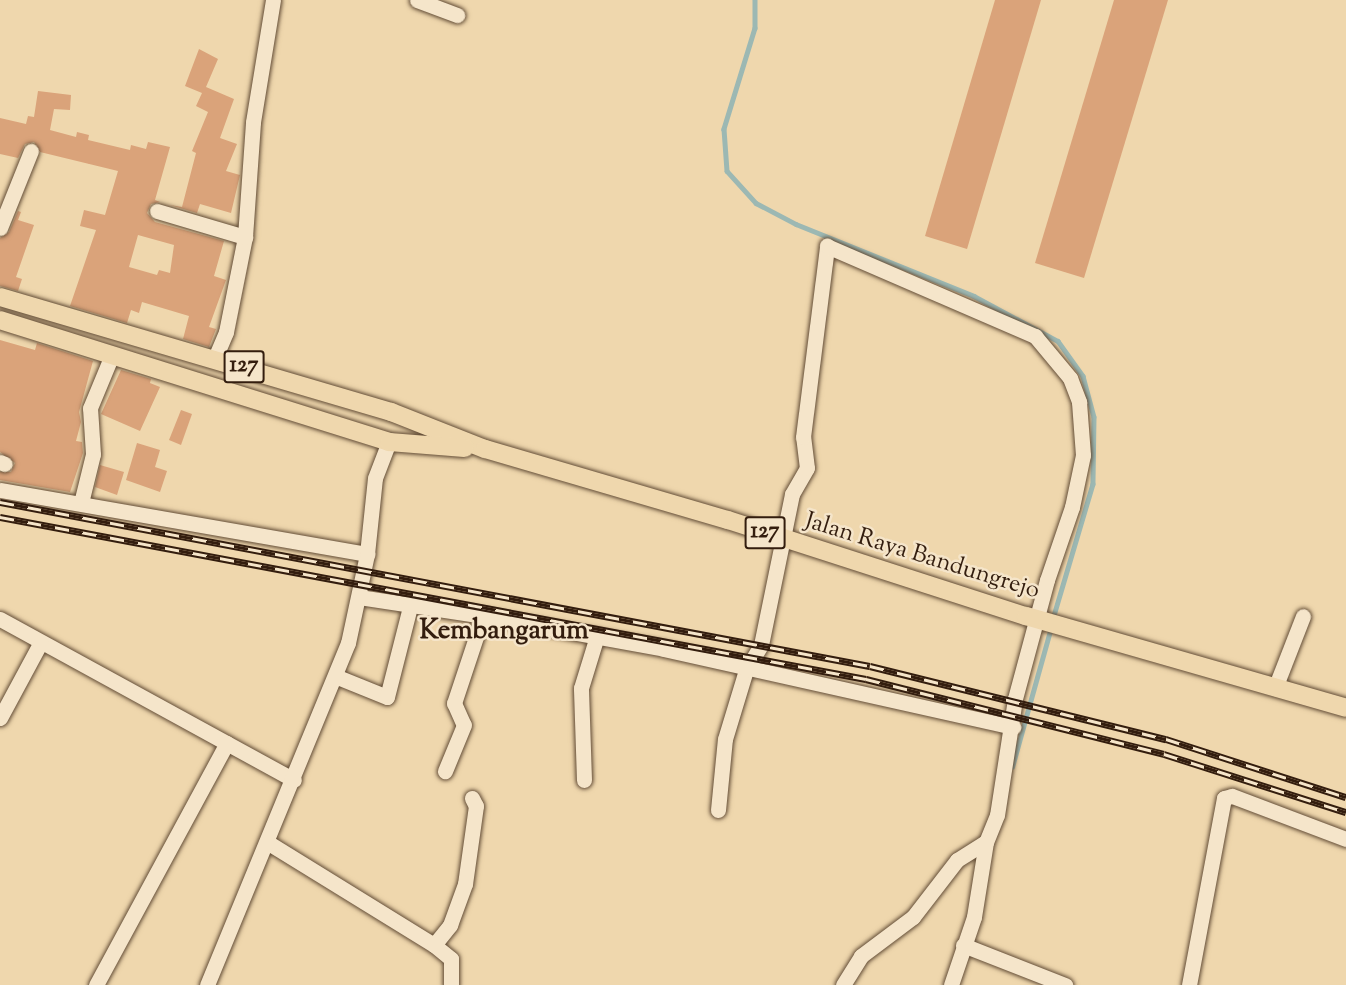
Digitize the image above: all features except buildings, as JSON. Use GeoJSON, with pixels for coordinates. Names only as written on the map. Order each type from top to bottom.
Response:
{"type":"FeatureCollection","features":[{"type":"Feature","properties":{"kind":"main road","name":"Jalan Raya Bandungrejo"},"geometry":{"type":"LineString","coordinates":[[0,297],[214,358],[391,412],[485,449],[1346,708]]}},
{"type":"Feature","properties":{"kind":"main road","name":"Jalan Raya Bandungrejo"},"geometry":{"type":"LineString","coordinates":[[0,320],[389,442],[485,449]]}},
{"type":"Feature","properties":{"kind":"main road"},"geometry":{"type":"LineString","coordinates":[[247,398],[255,371]]}},
{"type":"Feature","properties":{"kind":"street"},"geometry":{"type":"LineString","coordinates":[[214,358],[226,332],[245,237],[253,123],[273,0]]}},
{"type":"Feature","properties":{"kind":"street"},"geometry":{"type":"LineString","coordinates":[[417,0],[457,15]]}},
{"type":"Feature","properties":{"kind":"street"},"geometry":{"type":"LineString","coordinates":[[0,228],[31,152]]}},
{"type":"Feature","properties":{"kind":"street"},"geometry":{"type":"LineString","coordinates":[[157,211],[245,237]]}},
{"type":"Feature","properties":{"kind":"street"},"geometry":{"type":"LineString","coordinates":[[718,810],[721,753],[746,670],[762,645],[785,540],[792,494],[807,468],[803,437],[827,246],[1035,336],[1070,378],[1078,402],[1083,455],[1048,620],[1015,699],[1013,728],[1003,764],[998,815],[986,842],[974,917],[951,985]]}},
{"type":"Feature","properties":{"kind":"street"},"geometry":{"type":"LineString","coordinates":[[81,503],[93,454],[90,408],[112,355]]}},
{"type":"Feature","properties":{"kind":"street"},"geometry":{"type":"LineString","coordinates":[[207,985],[294,780],[335,676],[359,597],[367,554],[375,478],[389,442]]}},
{"type":"Feature","properties":{"kind":"street"},"geometry":{"type":"LineString","coordinates":[[0,490],[367,554]]}},
{"type":"Feature","properties":{"kind":"street"},"geometry":{"type":"LineString","coordinates":[[359,597],[411,603],[597,636],[1013,728]]}},
{"type":"Feature","properties":{"kind":"street"},"geometry":{"type":"LineString","coordinates":[[335,676],[387,697],[411,603]]}},
{"type":"Feature","properties":{"kind":"street"},"geometry":{"type":"LineString","coordinates":[[445,771],[464,725],[454,703],[483,616]]}},
{"type":"Feature","properties":{"kind":"street"},"geometry":{"type":"LineString","coordinates":[[1275,688],[1303,616]]}},
{"type":"Feature","properties":{"kind":"street"},"geometry":{"type":"LineString","coordinates":[[0,619],[294,780]]}},
{"type":"Feature","properties":{"kind":"street"},"geometry":{"type":"LineString","coordinates":[[584,780],[581,688],[597,636]]}},
{"type":"Feature","properties":{"kind":"street"},"geometry":{"type":"LineString","coordinates":[[0,718],[41,642]]}},
{"type":"Feature","properties":{"kind":"street"},"geometry":{"type":"LineString","coordinates":[[96,985],[227,743]]}},
{"type":"Feature","properties":{"kind":"street"},"geometry":{"type":"LineString","coordinates":[[1189,985],[1224,798],[1232,796],[1346,840]]}},
{"type":"Feature","properties":{"kind":"street"},"geometry":{"type":"LineString","coordinates":[[434,945],[450,925],[465,884],[476,806],[472,798]]}},
{"type":"Feature","properties":{"kind":"street"},"geometry":{"type":"LineString","coordinates":[[267,842],[434,945],[451,959],[451,985]]}},
{"type":"Feature","properties":{"kind":"street"},"geometry":{"type":"LineString","coordinates":[[843,985],[861,956],[913,917],[957,860],[986,842]]}},
{"type":"Feature","properties":{"kind":"street"},"geometry":{"type":"LineString","coordinates":[[965,946],[985,956],[1065,985]]}},
{"type":"Feature","properties":{"kind":"waterway"},"geometry":{"type":"LineString","coordinates":[[755,0],[755,28],[724,129],[727,171],[756,203],[796,224],[974,296],[1058,341],[1083,376],[1094,417],[1093,484],[1053,619]]}},
{"type":"Feature","properties":{"kind":"waterway"},"geometry":{"type":"LineString","coordinates":[[1012,767],[1051,627]]}},
{"type":"Feature","properties":{"kind":"railway"},"geometry":{"type":"LineString","coordinates":[[0,502],[870,666],[1166,739],[1346,797]]}},
{"type":"Feature","properties":{"kind":"railway"},"geometry":{"type":"LineString","coordinates":[[0,517],[866,679],[1164,754],[1346,812]]}},
{"type":"Feature","properties":{"kind":"district","name":"Kembangarum"},"geometry":{"type":"Point","coordinates":[504,632]}}]}
